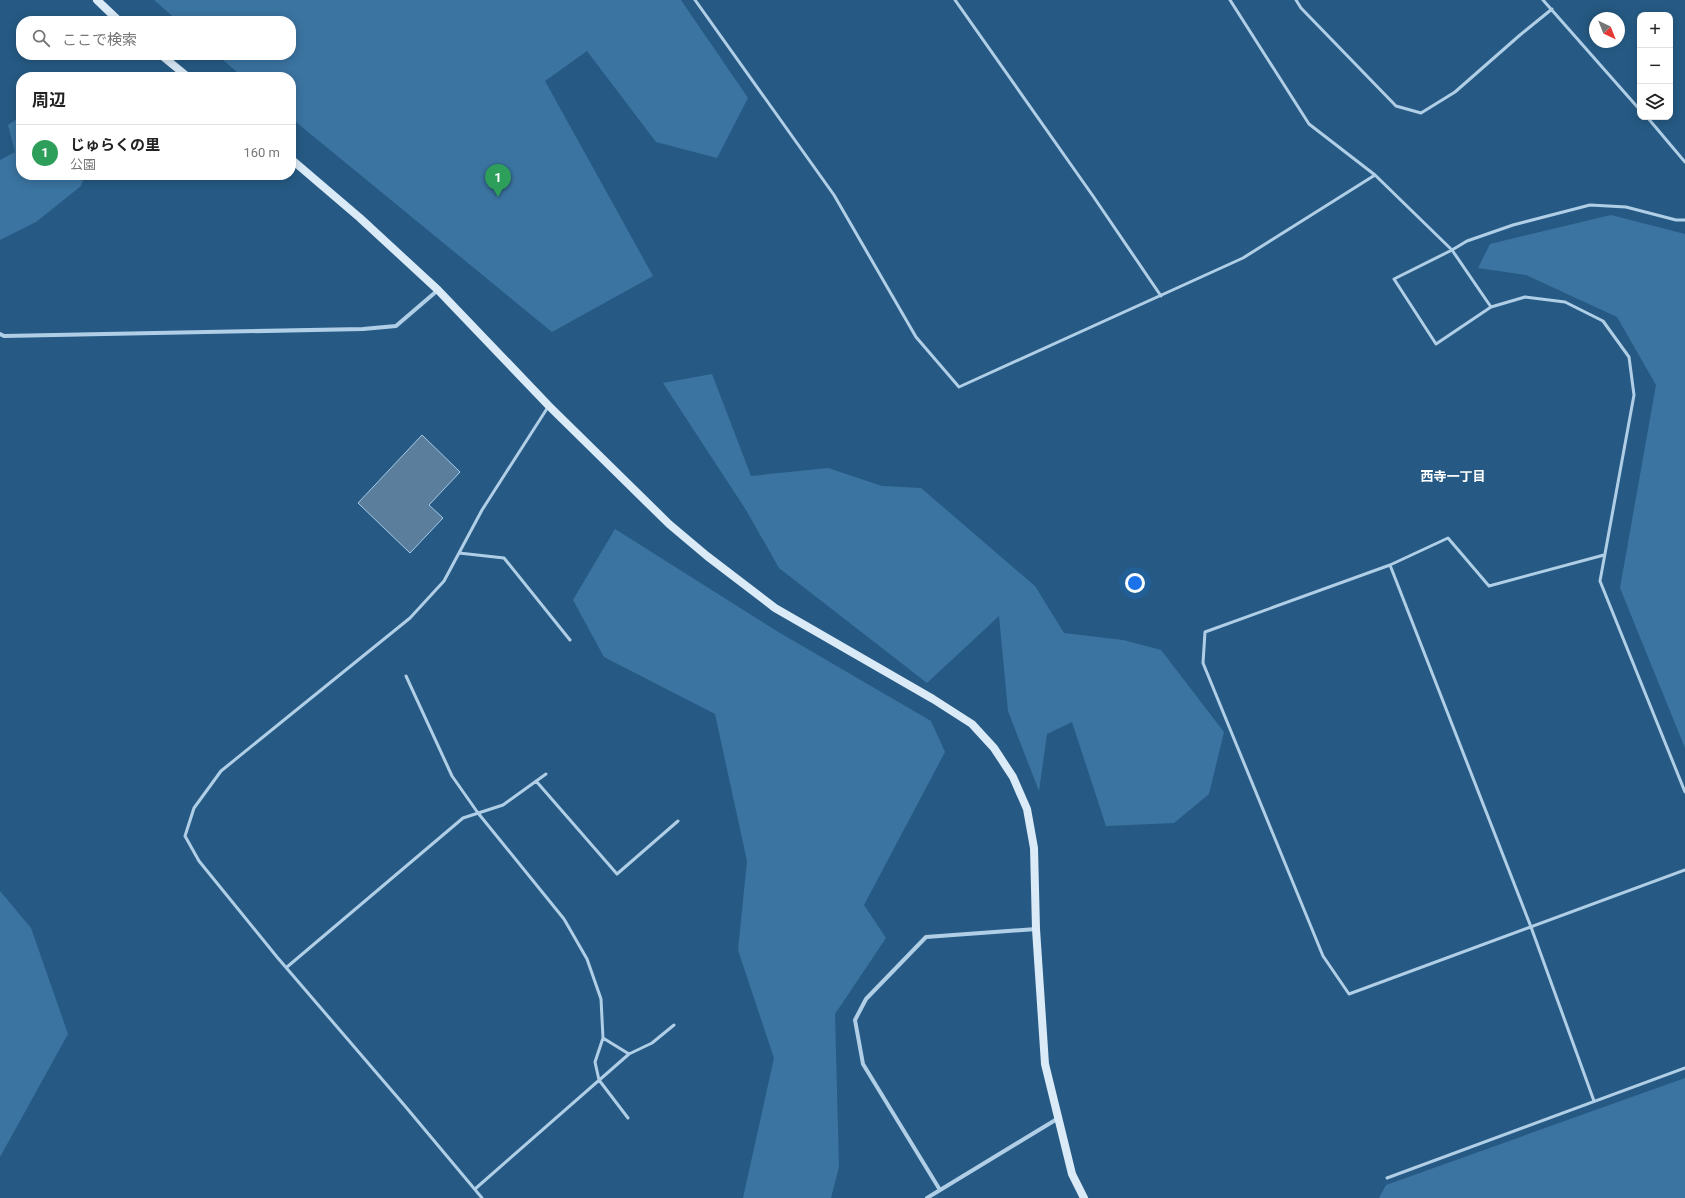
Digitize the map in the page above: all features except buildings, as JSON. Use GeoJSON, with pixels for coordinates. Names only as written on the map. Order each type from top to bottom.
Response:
{"type":"FeatureCollection","features":[{"type":"Feature","properties":{"kind":"street"},"geometry":{"type":"LineString","coordinates":[[97,0],[115,16]]}},
{"type":"Feature","properties":{"kind":"street"},"geometry":{"type":"LineString","coordinates":[[167,60],[182,72]]}},
{"type":"Feature","properties":{"kind":"street"},"geometry":{"type":"LineString","coordinates":[[296,163],[360,218],[438,290],[549,406],[669,524],[707,556],[776,608],[972,724],[990,743],[1013,777],[1027,809],[1034,848],[1036,929],[1045,1064],[1057,1119],[1072,1174],[1084,1198]]}},
{"type":"Feature","properties":{"kind":"street"},"geometry":{"type":"LineString","coordinates":[[0,334],[4,336],[355,329],[396,326],[438,290]]}},
{"type":"Feature","properties":{"kind":"street"},"geometry":{"type":"LineString","coordinates":[[940,1190],[863,1064],[855,1020],[866,999],[926,936],[1036,929]]}},
{"type":"Feature","properties":{"kind":"street"},"geometry":{"type":"LineString","coordinates":[[927,1198],[1057,1119]]}},
{"type":"Feature","properties":{"kind":"lane"},"geometry":{"type":"LineString","coordinates":[[695,0],[834,195],[916,337],[959,387],[1243,258],[1375,174]]}},
{"type":"Feature","properties":{"kind":"lane"},"geometry":{"type":"LineString","coordinates":[[955,0],[1093,196],[1160,296]]}},
{"type":"Feature","properties":{"kind":"lane"},"geometry":{"type":"LineString","coordinates":[[1230,0],[1309,124],[1375,174],[1452,250],[1491,307]]}},
{"type":"Feature","properties":{"kind":"lane"},"geometry":{"type":"LineString","coordinates":[[1296,0],[1306,13],[1396,106],[1422,113],[1454,92],[1552,9]]}},
{"type":"Feature","properties":{"kind":"lane"},"geometry":{"type":"LineString","coordinates":[[1544,0],[1637,107]]}},
{"type":"Feature","properties":{"kind":"lane"},"geometry":{"type":"LineString","coordinates":[[1650,120],[1685,162]]}},
{"type":"Feature","properties":{"kind":"lane"},"geometry":{"type":"LineString","coordinates":[[1685,220],[1676,220],[1626,207],[1590,205],[1513,225],[1467,241],[1394,279],[1436,344],[1491,307],[1525,296],[1565,302],[1603,321],[1629,357],[1634,394],[1600,581],[1685,792]]}},
{"type":"Feature","properties":{"kind":"lane"},"geometry":{"type":"LineString","coordinates":[[482,1198],[286,967],[199,861],[185,836],[194,808],[221,771],[410,618],[444,581],[482,510],[549,406]]}},
{"type":"Feature","properties":{"kind":"lane"},"geometry":{"type":"LineString","coordinates":[[1604,555],[1489,586],[1448,538],[1390,565],[1205,632],[1203,663],[1323,956],[1349,994],[1685,870]]}},
{"type":"Feature","properties":{"kind":"lane"},"geometry":{"type":"LineString","coordinates":[[459,553],[504,558],[570,640]]}},
{"type":"Feature","properties":{"kind":"lane"},"geometry":{"type":"LineString","coordinates":[[1390,565],[1531,927],[1594,1102]]}},
{"type":"Feature","properties":{"kind":"lane"},"geometry":{"type":"LineString","coordinates":[[406,676],[452,776],[478,813],[564,919],[587,960],[601,999],[603,1038],[595,1062],[600,1080],[628,1118]]}},
{"type":"Feature","properties":{"kind":"lane"},"geometry":{"type":"LineString","coordinates":[[286,967],[463,818],[503,805],[546,774]]}},
{"type":"Feature","properties":{"kind":"lane"},"geometry":{"type":"LineString","coordinates":[[536,781],[617,874],[678,821]]}},
{"type":"Feature","properties":{"kind":"lane"},"geometry":{"type":"LineString","coordinates":[[474,1189],[629,1054],[652,1042],[674,1025]]}},
{"type":"Feature","properties":{"kind":"lane"},"geometry":{"type":"LineString","coordinates":[[603,1038],[629,1054]]}},
{"type":"Feature","properties":{"kind":"lane"},"geometry":{"type":"LineString","coordinates":[[1387,1178],[1685,1068]]}},
{"type":"Feature","properties":{"kind":"shaded area"},"geometry":{"type":"Polygon","coordinates":[[[154,0],[681,0],[748,98],[717,158],[656,142],[587,51],[545,81],[653,276],[552,332],[296,122],[296,72],[237,72],[223,60],[296,60],[296,16],[172,16],[154,0]]]}},
{"type":"Feature","properties":{"kind":"shaded area"},"geometry":{"type":"Polygon","coordinates":[[[16,119],[16,180],[83,180],[81,186],[36,222],[0,240],[0,160],[15,152],[8,125],[16,119]]]}},
{"type":"Feature","properties":{"kind":"shaded area"},"geometry":{"type":"Polygon","coordinates":[[[1611,215],[1685,234],[1685,748],[1620,588],[1656,385],[1617,317],[1526,275],[1478,268],[1490,244],[1611,215]]]}},
{"type":"Feature","properties":{"kind":"shaded area"},"geometry":{"type":"Polygon","coordinates":[[[712,374],[751,476],[828,468],[882,486],[921,488],[1035,586],[1064,633],[1123,640],[1161,650],[1224,732],[1209,794],[1174,823],[1106,826],[1072,722],[1047,734],[1039,791],[1008,711],[999,616],[927,683],[779,568],[746,510],[663,383],[712,374]]]}},
{"type":"Feature","properties":{"kind":"shaded area"},"geometry":{"type":"Polygon","coordinates":[[[422,435],[460,472],[429,505],[443,518],[410,553],[358,503],[422,435]]]}},
{"type":"Feature","properties":{"kind":"shaded area"},"geometry":{"type":"Polygon","coordinates":[[[615,529],[780,633],[931,721],[945,752],[864,905],[886,938],[835,1014],[839,1167],[831,1198],[743,1198],[774,1058],[738,950],[747,861],[715,714],[604,657],[573,600],[615,529]]]}},
{"type":"Feature","properties":{"kind":"shaded area"},"geometry":{"type":"Polygon","coordinates":[[[0,891],[31,928],[68,1034],[0,1157],[0,891]]]}},
{"type":"Feature","properties":{"kind":"shaded area"},"geometry":{"type":"Polygon","coordinates":[[[1685,1078],[1685,1198],[1379,1198],[1386,1185],[1685,1078]]]}},
{"type":"Feature","properties":{"kind":"place","name":"じゅらくの里"},"geometry":{"type":"Point","coordinates":[498,197]}},
{"type":"Feature","properties":{"kind":"district","name":"西寺一丁目"},"geometry":{"type":"Point","coordinates":[1453,476]}}]}
